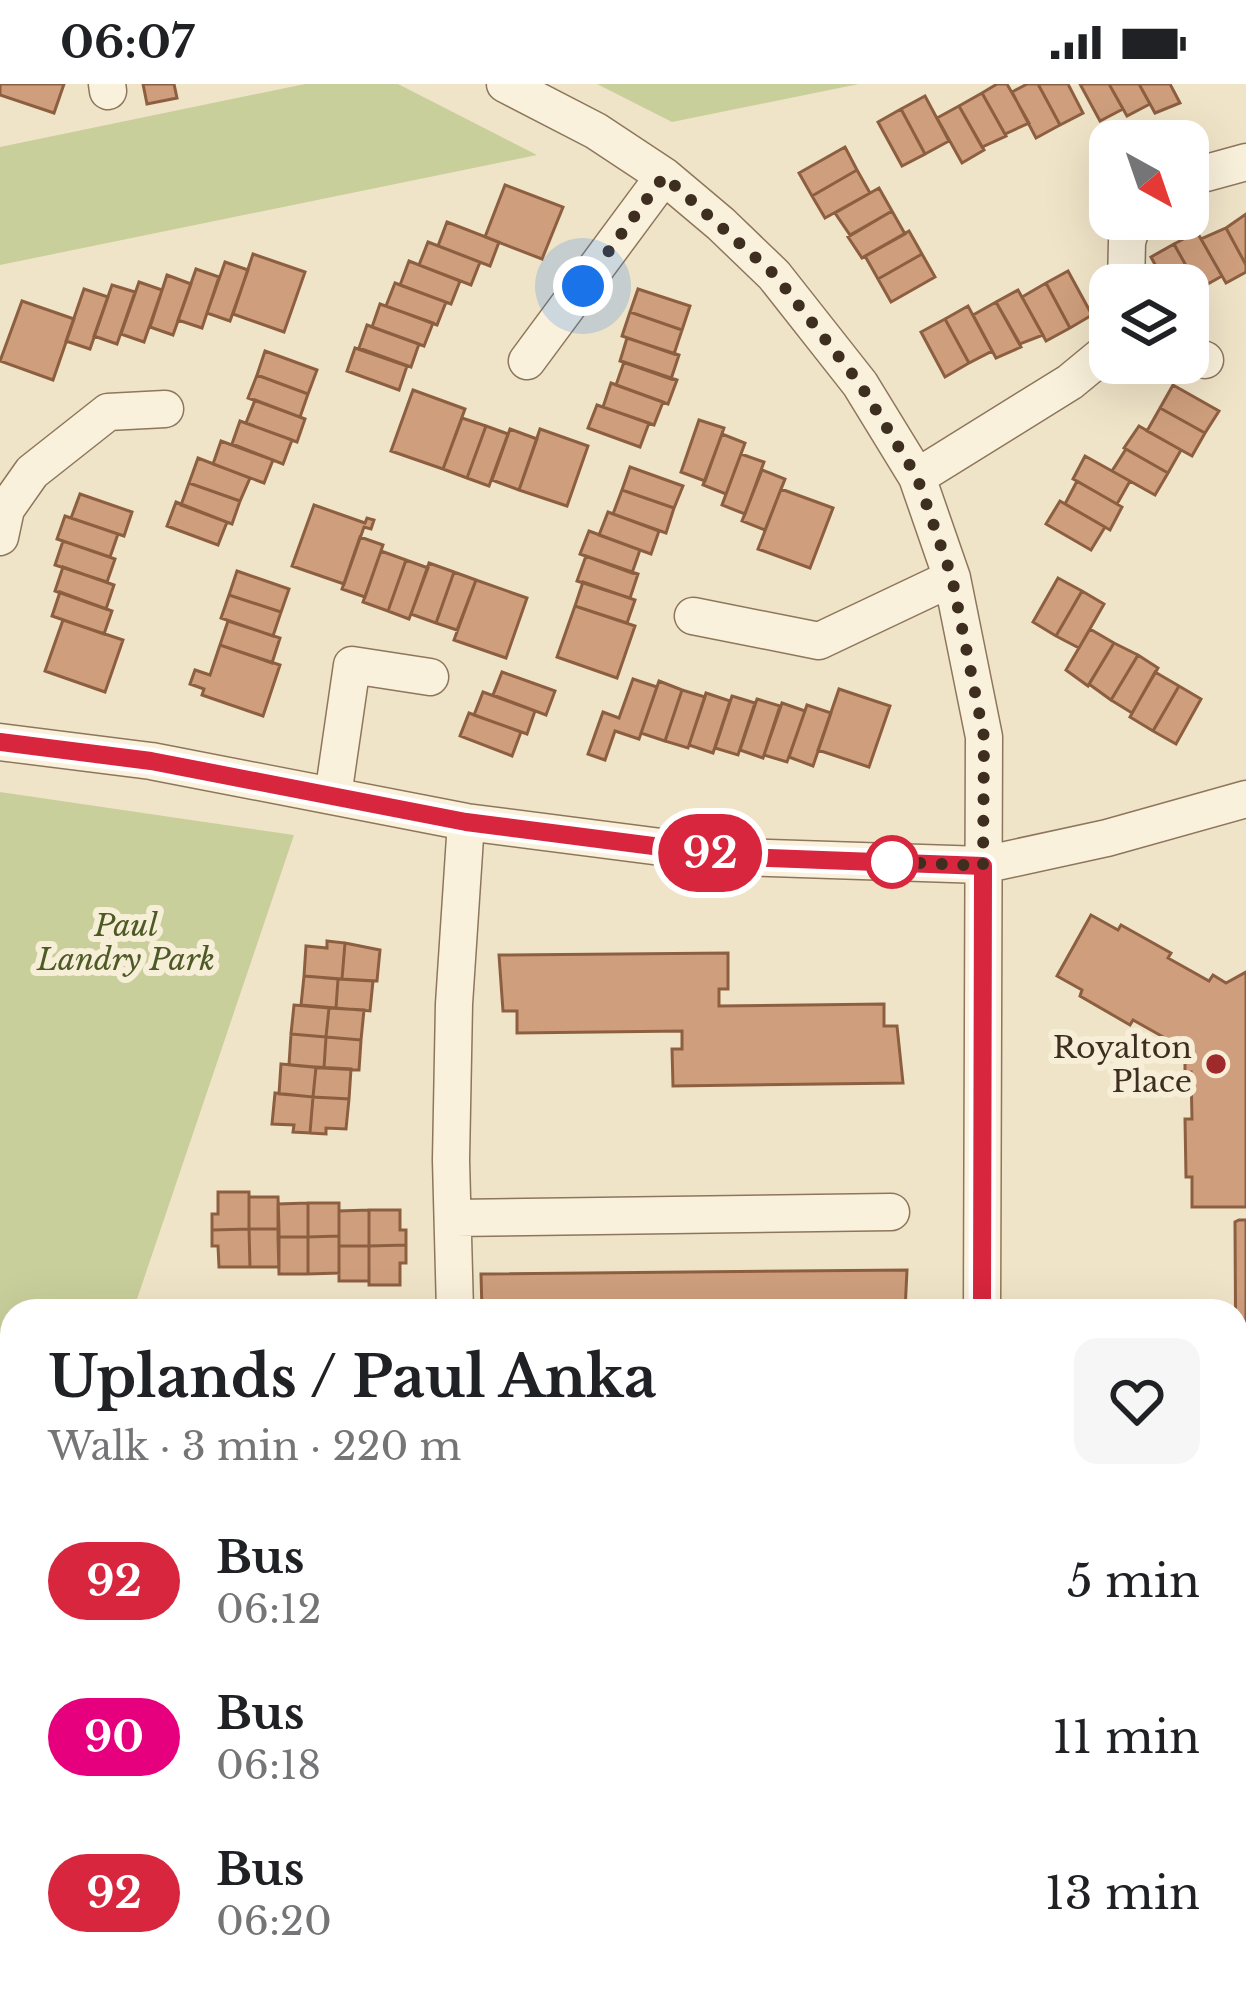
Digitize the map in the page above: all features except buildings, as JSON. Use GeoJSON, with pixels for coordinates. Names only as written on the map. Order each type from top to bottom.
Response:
{"type":"FeatureCollection","features":[{"type":"Feature","properties":{"kind":"street"},"geometry":{"type":"LineString","coordinates":[[505,84],[596,131],[664,176],[775,275],[860,384],[917,477],[952,578],[984,737],[982,1299]]}},
{"type":"Feature","properties":{"kind":"street"},"geometry":{"type":"LineString","coordinates":[[1209,172],[1246,162]]}},
{"type":"Feature","properties":{"kind":"street"},"geometry":{"type":"LineString","coordinates":[[527,361],[664,176]]}},
{"type":"Feature","properties":{"kind":"street"},"geometry":{"type":"LineString","coordinates":[[917,477],[1089,366]]}},
{"type":"Feature","properties":{"kind":"street"},"geometry":{"type":"LineString","coordinates":[[0,537],[6,509],[32,472],[108,412],[165,409]]}},
{"type":"Feature","properties":{"kind":"street"},"geometry":{"type":"LineString","coordinates":[[693,616],[819,641],[952,578]]}},
{"type":"Feature","properties":{"kind":"street"},"geometry":{"type":"LineString","coordinates":[[333,796],[352,665],[430,677]]}},
{"type":"Feature","properties":{"kind":"street"},"geometry":{"type":"LineString","coordinates":[[0,742],[151,761],[466,822],[739,857],[983,866],[1246,799]]}},
{"type":"Feature","properties":{"kind":"street"},"geometry":{"type":"LineString","coordinates":[[455,1299],[454,1004],[466,822]]}},
{"type":"Feature","properties":{"kind":"street"},"geometry":{"type":"LineString","coordinates":[[455,1218],[891,1212]]}},
{"type":"Feature","properties":{"kind":"green space"},"geometry":{"type":"Polygon","coordinates":[[[305,84],[398,84],[537,155],[0,265],[0,147],[305,84]]]}},
{"type":"Feature","properties":{"kind":"green space"},"geometry":{"type":"Polygon","coordinates":[[[597,84],[859,84],[672,122],[597,84]]]}},
{"type":"Feature","properties":{"kind":"green space","name":"Paul Landry Park"},"geometry":{"type":"Polygon","coordinates":[[[0,792],[294,835],[137,1299],[0,1299],[0,792]]]}},
{"type":"Feature","properties":{"kind":"bus line","name":"92"},"geometry":{"type":"LineString","coordinates":[[0,742],[151,761],[466,822],[739,857],[983,866],[982,1299]]}},
{"type":"Feature","properties":{"kind":"place","name":"Royalton Place"},"geometry":{"type":"Point","coordinates":[1216,1064]}},
{"type":"Feature","properties":{"kind":"route"},"geometry":{"type":"LineString","coordinates":[[583,286],[664,176],[775,275],[860,384],[917,477],[952,578],[984,737],[983,866],[877,861],[892,862]]}}]}
